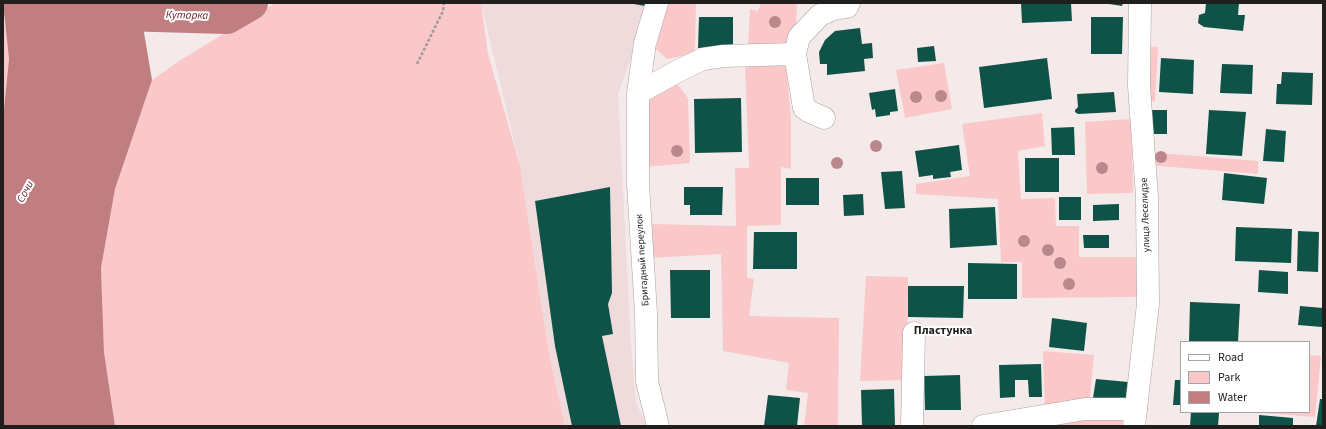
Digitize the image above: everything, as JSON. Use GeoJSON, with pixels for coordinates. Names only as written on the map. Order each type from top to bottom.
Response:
{"type":"FeatureCollection","features":[{"type":"Feature","properties":{"kind":"street","name":"Бригадный переулок"},"geometry":{"type":"LineString","coordinates":[[657,3],[645,43],[638,93],[638,184],[646,313],[647,381],[658,426]]}},
{"type":"Feature","properties":{"kind":"street"},"geometry":{"type":"LineString","coordinates":[[824,118],[808,112],[804,108],[795,54],[799,37],[808,25],[820,15],[834,9],[847,7],[849,3]]}},
{"type":"Feature","properties":{"kind":"street","name":"улица Леселидзе"},"geometry":{"type":"LineString","coordinates":[[1135,418],[1148,304],[1146,197],[1139,86],[1140,3]]}},
{"type":"Feature","properties":{"kind":"street"},"geometry":{"type":"LineString","coordinates":[[638,93],[703,59],[724,56],[795,54]]}},
{"type":"Feature","properties":{"kind":"street"},"geometry":{"type":"LineString","coordinates":[[912,426],[914,333]]}},
{"type":"Feature","properties":{"kind":"street"},"geometry":{"type":"LineString","coordinates":[[983,426],[1085,410],[1135,418]]}},
{"type":"Feature","properties":{"kind":"path"},"geometry":{"type":"LineString","coordinates":[[417,64],[443,11],[444,3]]}},
{"type":"Feature","properties":{"kind":"shaded area"},"geometry":{"type":"Polygon","coordinates":[[[481,3],[650,3],[618,94],[631,344],[636,403],[647,426],[565,426],[549,354],[520,166],[481,3]]]}},
{"type":"Feature","properties":{"kind":"green space"},"geometry":{"type":"Polygon","coordinates":[[[140,3],[223,3],[220,5],[140,7],[140,3]]]}},
{"type":"Feature","properties":{"kind":"green space"},"geometry":{"type":"Polygon","coordinates":[[[275,3],[481,3],[488,54],[520,166],[549,354],[565,426],[115,426],[104,352],[101,268],[115,189],[152,80],[182,59],[275,3]]]}},
{"type":"Feature","properties":{"kind":"green space"},"geometry":{"type":"Polygon","coordinates":[[[666,3],[696,3],[695,53],[667,59],[656,49],[666,3]]]}},
{"type":"Feature","properties":{"kind":"green space"},"geometry":{"type":"Polygon","coordinates":[[[761,3],[797,3],[796,29],[787,44],[748,48],[750,9],[758,11],[761,3]]]}},
{"type":"Feature","properties":{"kind":"green space"},"geometry":{"type":"Polygon","coordinates":[[[3,11],[9,59],[3,119],[3,11]]]}},
{"type":"Feature","properties":{"kind":"green space"},"geometry":{"type":"Polygon","coordinates":[[[1144,46],[1158,47],[1155,101],[1143,102],[1144,46]]]}},
{"type":"Feature","properties":{"kind":"green space"},"geometry":{"type":"Polygon","coordinates":[[[944,63],[952,109],[905,118],[896,70],[944,63]]]}},
{"type":"Feature","properties":{"kind":"green space"},"geometry":{"type":"Polygon","coordinates":[[[745,65],[786,65],[791,118],[791,169],[781,167],[781,225],[747,226],[747,278],[754,279],[749,316],[839,318],[838,426],[804,426],[808,393],[786,390],[789,363],[723,351],[721,254],[651,258],[652,224],[736,226],[735,168],[749,168],[745,65]]]}},
{"type":"Feature","properties":{"kind":"green space"},"geometry":{"type":"Polygon","coordinates":[[[674,80],[688,98],[690,163],[645,167],[643,96],[674,80]]]}},
{"type":"Feature","properties":{"kind":"green space"},"geometry":{"type":"Polygon","coordinates":[[[1042,113],[1045,146],[1018,151],[1021,199],[1055,198],[1056,226],[1079,226],[1079,257],[1136,257],[1138,297],[1022,298],[1022,262],[1001,262],[998,199],[916,194],[916,184],[970,176],[962,124],[1042,113]]]}},
{"type":"Feature","properties":{"kind":"green space"},"geometry":{"type":"Polygon","coordinates":[[[1131,119],[1133,193],[1087,194],[1085,122],[1131,119]]]}},
{"type":"Feature","properties":{"kind":"green space"},"geometry":{"type":"Polygon","coordinates":[[[1146,152],[1258,161],[1258,174],[1147,165],[1146,152]]]}},
{"type":"Feature","properties":{"kind":"green space"},"geometry":{"type":"Polygon","coordinates":[[[866,276],[908,277],[907,380],[860,381],[866,276]]]}},
{"type":"Feature","properties":{"kind":"green space"},"geometry":{"type":"Polygon","coordinates":[[[1043,351],[1094,355],[1089,407],[1045,412],[1043,351]]]}},
{"type":"Feature","properties":{"kind":"green space"},"geometry":{"type":"Polygon","coordinates":[[[1310,355],[1321,356],[1315,417],[1265,413],[1310,413],[1310,355]]]}},
{"type":"Feature","properties":{"kind":"green space"},"geometry":{"type":"Polygon","coordinates":[[[1129,416],[1128,426],[1023,426],[1129,416]]]}},
{"type":"Feature","properties":{"kind":"water","name":"Сочи"},"geometry":{"type":"Polygon","coordinates":[[[3,3],[139,3],[152,80],[115,189],[101,268],[104,352],[115,426],[3,426],[3,119],[9,59],[3,3]]]}},
{"type":"Feature","properties":{"kind":"building"},"geometry":{"type":"Polygon","coordinates":[[[628,3],[645,3],[645,6],[628,3]]]}},
{"type":"Feature","properties":{"kind":"building"},"geometry":{"type":"Polygon","coordinates":[[[1021,3],[1071,3],[1072,21],[1022,23],[1021,3]]]}},
{"type":"Feature","properties":{"kind":"building"},"geometry":{"type":"Polygon","coordinates":[[[1103,3],[1123,3],[1122,6],[1103,3]]]}},
{"type":"Feature","properties":{"kind":"building"},"geometry":{"type":"Polygon","coordinates":[[[1206,3],[1239,3],[1238,15],[1245,15],[1243,31],[1204,27],[1198,23],[1199,15],[1205,13],[1206,3]]]}},
{"type":"Feature","properties":{"kind":"building"},"geometry":{"type":"Polygon","coordinates":[[[699,17],[733,17],[733,48],[698,48],[699,17]]]}},
{"type":"Feature","properties":{"kind":"building"},"geometry":{"type":"Polygon","coordinates":[[[1091,17],[1123,17],[1122,54],[1091,54],[1091,17]]]}},
{"type":"Feature","properties":{"kind":"building"},"geometry":{"type":"Polygon","coordinates":[[[860,28],[862,44],[872,43],[873,58],[864,59],[865,71],[827,75],[827,64],[820,64],[819,52],[825,40],[835,31],[860,28]]]}},
{"type":"Feature","properties":{"kind":"building"},"geometry":{"type":"Polygon","coordinates":[[[934,46],[936,61],[918,62],[917,48],[934,46]]]}},
{"type":"Feature","properties":{"kind":"building"},"geometry":{"type":"Polygon","coordinates":[[[1047,58],[1052,99],[984,108],[979,67],[1047,58]]]}},
{"type":"Feature","properties":{"kind":"building"},"geometry":{"type":"Polygon","coordinates":[[[1161,58],[1194,60],[1193,94],[1159,92],[1161,58]]]}},
{"type":"Feature","properties":{"kind":"building"},"geometry":{"type":"Polygon","coordinates":[[[1222,64],[1253,65],[1252,94],[1220,93],[1222,64]]]}},
{"type":"Feature","properties":{"kind":"building"},"geometry":{"type":"Polygon","coordinates":[[[1282,72],[1313,73],[1312,105],[1276,104],[1277,84],[1281,84],[1282,72]]]}},
{"type":"Feature","properties":{"kind":"building"},"geometry":{"type":"Polygon","coordinates":[[[895,89],[898,111],[890,112],[890,115],[876,117],[875,109],[872,110],[869,93],[895,89]]]}},
{"type":"Feature","properties":{"kind":"building"},"geometry":{"type":"Polygon","coordinates":[[[1114,92],[1116,112],[1078,114],[1075,112],[1078,107],[1077,94],[1114,92]]]}},
{"type":"Feature","properties":{"kind":"building"},"geometry":{"type":"Polygon","coordinates":[[[741,98],[742,152],[695,153],[694,99],[741,98]]]}},
{"type":"Feature","properties":{"kind":"building"},"geometry":{"type":"Polygon","coordinates":[[[1147,110],[1167,110],[1167,134],[1147,134],[1147,110]]]}},
{"type":"Feature","properties":{"kind":"building"},"geometry":{"type":"Polygon","coordinates":[[[1209,110],[1246,112],[1242,156],[1206,154],[1209,110]]]}},
{"type":"Feature","properties":{"kind":"building"},"geometry":{"type":"Polygon","coordinates":[[[1074,127],[1075,155],[1052,155],[1051,128],[1074,127]]]}},
{"type":"Feature","properties":{"kind":"building"},"geometry":{"type":"Polygon","coordinates":[[[1266,129],[1286,131],[1284,162],[1263,161],[1266,129]]]}},
{"type":"Feature","properties":{"kind":"building"},"geometry":{"type":"Polygon","coordinates":[[[959,145],[962,170],[950,172],[951,177],[933,179],[933,175],[919,177],[915,151],[959,145]]]}},
{"type":"Feature","properties":{"kind":"building"},"geometry":{"type":"Polygon","coordinates":[[[1025,158],[1059,158],[1059,192],[1025,192],[1025,158]]]}},
{"type":"Feature","properties":{"kind":"building"},"geometry":{"type":"Polygon","coordinates":[[[902,171],[905,208],[885,209],[881,172],[902,171]]]}},
{"type":"Feature","properties":{"kind":"building"},"geometry":{"type":"Polygon","coordinates":[[[1224,173],[1267,178],[1264,204],[1222,200],[1224,173]]]}},
{"type":"Feature","properties":{"kind":"building"},"geometry":{"type":"Polygon","coordinates":[[[786,178],[819,178],[819,205],[786,205],[786,178]]]}},
{"type":"Feature","properties":{"kind":"building"},"geometry":{"type":"Polygon","coordinates":[[[610,187],[612,293],[608,304],[613,334],[602,336],[621,426],[572,426],[555,346],[535,201],[610,187]]]}},
{"type":"Feature","properties":{"kind":"building"},"geometry":{"type":"Polygon","coordinates":[[[684,187],[723,187],[722,215],[690,215],[690,205],[684,205],[684,187]]]}},
{"type":"Feature","properties":{"kind":"building"},"geometry":{"type":"Polygon","coordinates":[[[863,194],[864,215],[844,216],[843,195],[863,194]]]}},
{"type":"Feature","properties":{"kind":"building"},"geometry":{"type":"Polygon","coordinates":[[[1059,197],[1081,197],[1081,220],[1059,220],[1059,197]]]}},
{"type":"Feature","properties":{"kind":"building"},"geometry":{"type":"Polygon","coordinates":[[[1119,204],[1119,220],[1093,221],[1093,205],[1119,204]]]}},
{"type":"Feature","properties":{"kind":"building"},"geometry":{"type":"Polygon","coordinates":[[[995,207],[997,245],[950,248],[949,209],[995,207]]]}},
{"type":"Feature","properties":{"kind":"building"},"geometry":{"type":"Polygon","coordinates":[[[1236,227],[1292,229],[1291,263],[1235,261],[1236,227]]]}},
{"type":"Feature","properties":{"kind":"building"},"geometry":{"type":"Polygon","coordinates":[[[1298,231],[1319,232],[1318,272],[1297,271],[1298,231]]]}},
{"type":"Feature","properties":{"kind":"building"},"geometry":{"type":"Polygon","coordinates":[[[754,232],[797,232],[797,269],[753,269],[754,232]]]}},
{"type":"Feature","properties":{"kind":"building"},"geometry":{"type":"Polygon","coordinates":[[[1083,235],[1109,235],[1109,248],[1084,248],[1083,235]]]}},
{"type":"Feature","properties":{"kind":"building"},"geometry":{"type":"Polygon","coordinates":[[[968,263],[1017,264],[1017,299],[968,299],[968,263]]]}},
{"type":"Feature","properties":{"kind":"building"},"geometry":{"type":"Polygon","coordinates":[[[670,270],[710,270],[710,318],[671,318],[670,270]]]}},
{"type":"Feature","properties":{"kind":"building"},"geometry":{"type":"Polygon","coordinates":[[[1259,270],[1288,272],[1288,294],[1258,292],[1259,270]]]}},
{"type":"Feature","properties":{"kind":"building"},"geometry":{"type":"Polygon","coordinates":[[[908,286],[964,286],[963,318],[908,317],[908,286]]]}},
{"type":"Feature","properties":{"kind":"building"},"geometry":{"type":"Polygon","coordinates":[[[1190,302],[1240,304],[1238,341],[1189,341],[1190,302]]]}},
{"type":"Feature","properties":{"kind":"building"},"geometry":{"type":"Polygon","coordinates":[[[1300,306],[1323,308],[1322,327],[1298,325],[1300,306]]]}},
{"type":"Feature","properties":{"kind":"building"},"geometry":{"type":"Polygon","coordinates":[[[1052,318],[1087,323],[1084,351],[1049,347],[1052,318]]]}},
{"type":"Feature","properties":{"kind":"building"},"geometry":{"type":"Polygon","coordinates":[[[1041,364],[1042,397],[1029,397],[1028,380],[1015,380],[1015,397],[1000,398],[999,365],[1041,364]]]}},
{"type":"Feature","properties":{"kind":"building"},"geometry":{"type":"Polygon","coordinates":[[[960,375],[961,410],[925,410],[924,376],[960,375]]]}},
{"type":"Feature","properties":{"kind":"building"},"geometry":{"type":"Polygon","coordinates":[[[1096,379],[1128,382],[1125,407],[1092,404],[1096,379]]]}},
{"type":"Feature","properties":{"kind":"building"},"geometry":{"type":"Polygon","coordinates":[[[1175,380],[1180,380],[1180,405],[1173,405],[1175,380]]]}},
{"type":"Feature","properties":{"kind":"building"},"geometry":{"type":"Polygon","coordinates":[[[894,389],[895,425],[862,426],[861,390],[894,389]]]}},
{"type":"Feature","properties":{"kind":"building"},"geometry":{"type":"Polygon","coordinates":[[[768,395],[800,398],[797,426],[764,426],[768,395]]]}},
{"type":"Feature","properties":{"kind":"building"},"geometry":{"type":"Polygon","coordinates":[[[1320,399],[1323,399],[1323,426],[1316,426],[1320,399]]]}},
{"type":"Feature","properties":{"kind":"building"},"geometry":{"type":"Polygon","coordinates":[[[1191,413],[1219,413],[1218,426],[1190,426],[1191,413]]]}},
{"type":"Feature","properties":{"kind":"building"},"geometry":{"type":"Polygon","coordinates":[[[1259,415],[1293,418],[1293,426],[1259,426],[1259,415]]]}},
{"type":"Feature","properties":{"kind":"waterway","name":"Кутарка"},"geometry":{"type":"LineString","coordinates":[[120,14],[227,17],[251,3]]}},
{"type":"Feature","properties":{"kind":"district","name":"Пластунка"},"geometry":{"type":"Point","coordinates":[943,331]}}]}
